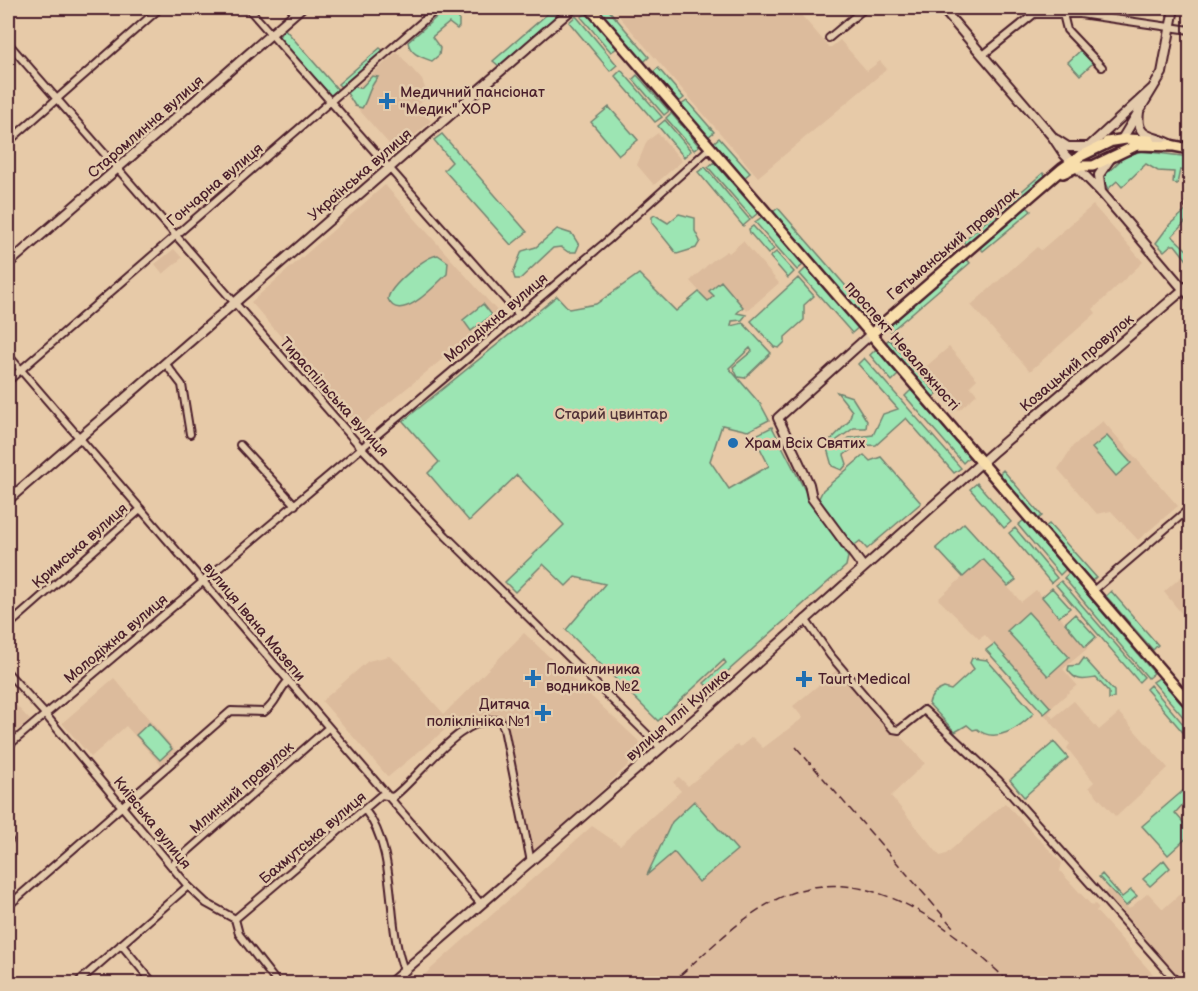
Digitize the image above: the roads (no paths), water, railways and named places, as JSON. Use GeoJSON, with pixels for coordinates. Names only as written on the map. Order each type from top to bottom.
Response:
{"type":"FeatureCollection","features":[{"type":"Feature","properties":{"kind":"main road","name":"проспект Незалежності"},"geometry":{"type":"LineString","coordinates":[[590,8],[1191,705]]}},
{"type":"Feature","properties":{"kind":"main road"},"geometry":{"type":"LineString","coordinates":[[1075,164],[1117,146],[1142,139],[1191,149]]}},
{"type":"Feature","properties":{"kind":"main road"},"geometry":{"type":"LineString","coordinates":[[1075,164],[1093,166],[1117,146],[1142,144],[1174,146]]}},
{"type":"Feature","properties":{"kind":"main road","name":"Гетьманський провулок"},"geometry":{"type":"LineString","coordinates":[[871,334],[1055,177],[1075,164]]}},
{"type":"Feature","properties":{"kind":"street"},"geometry":{"type":"LineString","coordinates":[[8,142],[160,8]]}},
{"type":"Feature","properties":{"kind":"street"},"geometry":{"type":"LineString","coordinates":[[248,8],[519,315]]}},
{"type":"Feature","properties":{"kind":"street","name":"Старомлинна вулиця"},"geometry":{"type":"LineString","coordinates":[[8,264],[302,8]]}},
{"type":"Feature","properties":{"kind":"street","name":"Гончарна вулиця"},"geometry":{"type":"LineString","coordinates":[[8,381],[438,8]]}},
{"type":"Feature","properties":{"kind":"street","name":"Українська вулиця"},"geometry":{"type":"LineString","coordinates":[[8,500],[573,8]]}},
{"type":"Feature","properties":{"kind":"street"},"geometry":{"type":"LineString","coordinates":[[829,38],[865,8]]}},
{"type":"Feature","properties":{"kind":"street"},"geometry":{"type":"LineString","coordinates":[[942,8],[1090,183],[1101,192],[1187,287],[1191,298]]}},
{"type":"Feature","properties":{"kind":"street"},"geometry":{"type":"LineString","coordinates":[[1075,164],[1136,108],[1153,89],[1163,69],[1174,8]]}},
{"type":"Feature","properties":{"kind":"street"},"geometry":{"type":"LineString","coordinates":[[983,55],[1034,14],[1063,14],[1081,11],[1191,30]]}},
{"type":"Feature","properties":{"kind":"street"},"geometry":{"type":"LineString","coordinates":[[1063,14],[1067,30],[1102,67]]}},
{"type":"Feature","properties":{"kind":"street","name":"Тираспільська вулиця"},"geometry":{"type":"LineString","coordinates":[[8,43],[117,171],[361,446],[446,536],[661,748]]}},
{"type":"Feature","properties":{"kind":"street"},"geometry":{"type":"LineString","coordinates":[[1101,192],[1099,174],[1117,146],[1136,108]]}},
{"type":"Feature","properties":{"kind":"street"},"geometry":{"type":"LineString","coordinates":[[1136,108],[1140,125],[1147,136],[1174,146]]}},
{"type":"Feature","properties":{"kind":"street"},"geometry":{"type":"LineString","coordinates":[[1060,145],[1073,148],[1075,164]]}},
{"type":"Feature","properties":{"kind":"street"},"geometry":{"type":"LineString","coordinates":[[1060,145],[1064,154],[1075,164]]}},
{"type":"Feature","properties":{"kind":"street","name":"Молодіжна вулиця"},"geometry":{"type":"LineString","coordinates":[[8,746],[519,315],[710,148]]}},
{"type":"Feature","properties":{"kind":"street","name":"Козацький провулок"},"geometry":{"type":"LineString","coordinates":[[981,462],[1187,287]]}},
{"type":"Feature","properties":{"kind":"street"},"geometry":{"type":"LineString","coordinates":[[863,567],[812,498],[809,484],[778,418],[871,334]]}},
{"type":"Feature","properties":{"kind":"street","name":"вулиця Івана Мазепи"},"geometry":{"type":"LineString","coordinates":[[8,355],[482,904]]}},
{"type":"Feature","properties":{"kind":"street"},"geometry":{"type":"LineString","coordinates":[[165,363],[182,385],[190,434]]}},
{"type":"Feature","properties":{"kind":"street"},"geometry":{"type":"LineString","coordinates":[[240,445],[295,505]]}},
{"type":"Feature","properties":{"kind":"street","name":"вулиця Іллі Кулика"},"geometry":{"type":"LineString","coordinates":[[389,984],[661,748],[981,462]]}},
{"type":"Feature","properties":{"kind":"street"},"geometry":{"type":"LineString","coordinates":[[1093,591],[1191,508]]}},
{"type":"Feature","properties":{"kind":"street","name":"Кримська вулиця"},"geometry":{"type":"LineString","coordinates":[[8,626],[141,509]]}},
{"type":"Feature","properties":{"kind":"street"},"geometry":{"type":"LineString","coordinates":[[805,619],[834,660],[893,729],[899,730],[924,710],[999,781],[1179,984]]}},
{"type":"Feature","properties":{"kind":"street","name":"Київська вулиця"},"geometry":{"type":"LineString","coordinates":[[8,672],[188,886],[206,903],[235,920]]}},
{"type":"Feature","properties":{"kind":"street"},"geometry":{"type":"LineString","coordinates":[[8,906],[231,711],[236,709],[260,713],[270,708],[277,692],[288,681]]}},
{"type":"Feature","properties":{"kind":"street","name":"Бахмутська вулиця"},"geometry":{"type":"LineString","coordinates":[[235,920],[381,795],[393,797],[406,787],[416,772],[460,734],[480,723],[492,720],[501,721],[504,729],[531,862]]}},
{"type":"Feature","properties":{"kind":"street","name":"Млинний провулок"},"geometry":{"type":"LineString","coordinates":[[172,866],[328,728]]}},
{"type":"Feature","properties":{"kind":"street"},"geometry":{"type":"LineString","coordinates":[[365,810],[383,850],[404,970]]}},
{"type":"Feature","properties":{"kind":"street"},"geometry":{"type":"LineString","coordinates":[[76,984],[188,886]]}},
{"type":"Feature","properties":{"kind":"street"},"geometry":{"type":"LineString","coordinates":[[235,920],[239,934],[278,984]]}},
{"type":"Feature","properties":{"kind":"street"},"geometry":{"type":"LineString","coordinates":[[121,944],[154,984]]}},
{"type":"Feature","properties":{"kind":"railway"},"geometry":{"type":"LineString","coordinates":[[796,747],[953,927]]}},
{"type":"Feature","properties":{"kind":"railway"},"geometry":{"type":"LineString","coordinates":[[670,984],[725,935],[770,903],[786,895],[817,887],[849,886],[879,893],[937,922],[964,942],[1011,984]]}},
{"type":"Feature","properties":{"kind":"place","name":"Медичний пансіонат \"Медик\" ХОР"},"geometry":{"type":"Point","coordinates":[387,101]}},
{"type":"Feature","properties":{"kind":"place","name":"Храм Всіх Святих"},"geometry":{"type":"Point","coordinates":[733,443]}},
{"type":"Feature","properties":{"kind":"place","name":"Поликлиника водников №2"},"geometry":{"type":"Point","coordinates":[533,678]}},
{"type":"Feature","properties":{"kind":"place","name":"Taurt Medical"},"geometry":{"type":"Point","coordinates":[804,679]}},
{"type":"Feature","properties":{"kind":"place","name":"Дитяча поліклініка №1"},"geometry":{"type":"Point","coordinates":[543,713]}},
{"type":"Feature","properties":{"kind":"park label","name":"Старий цвинтар"},"geometry":{"type":"Point","coordinates":[611,414]}}]}
